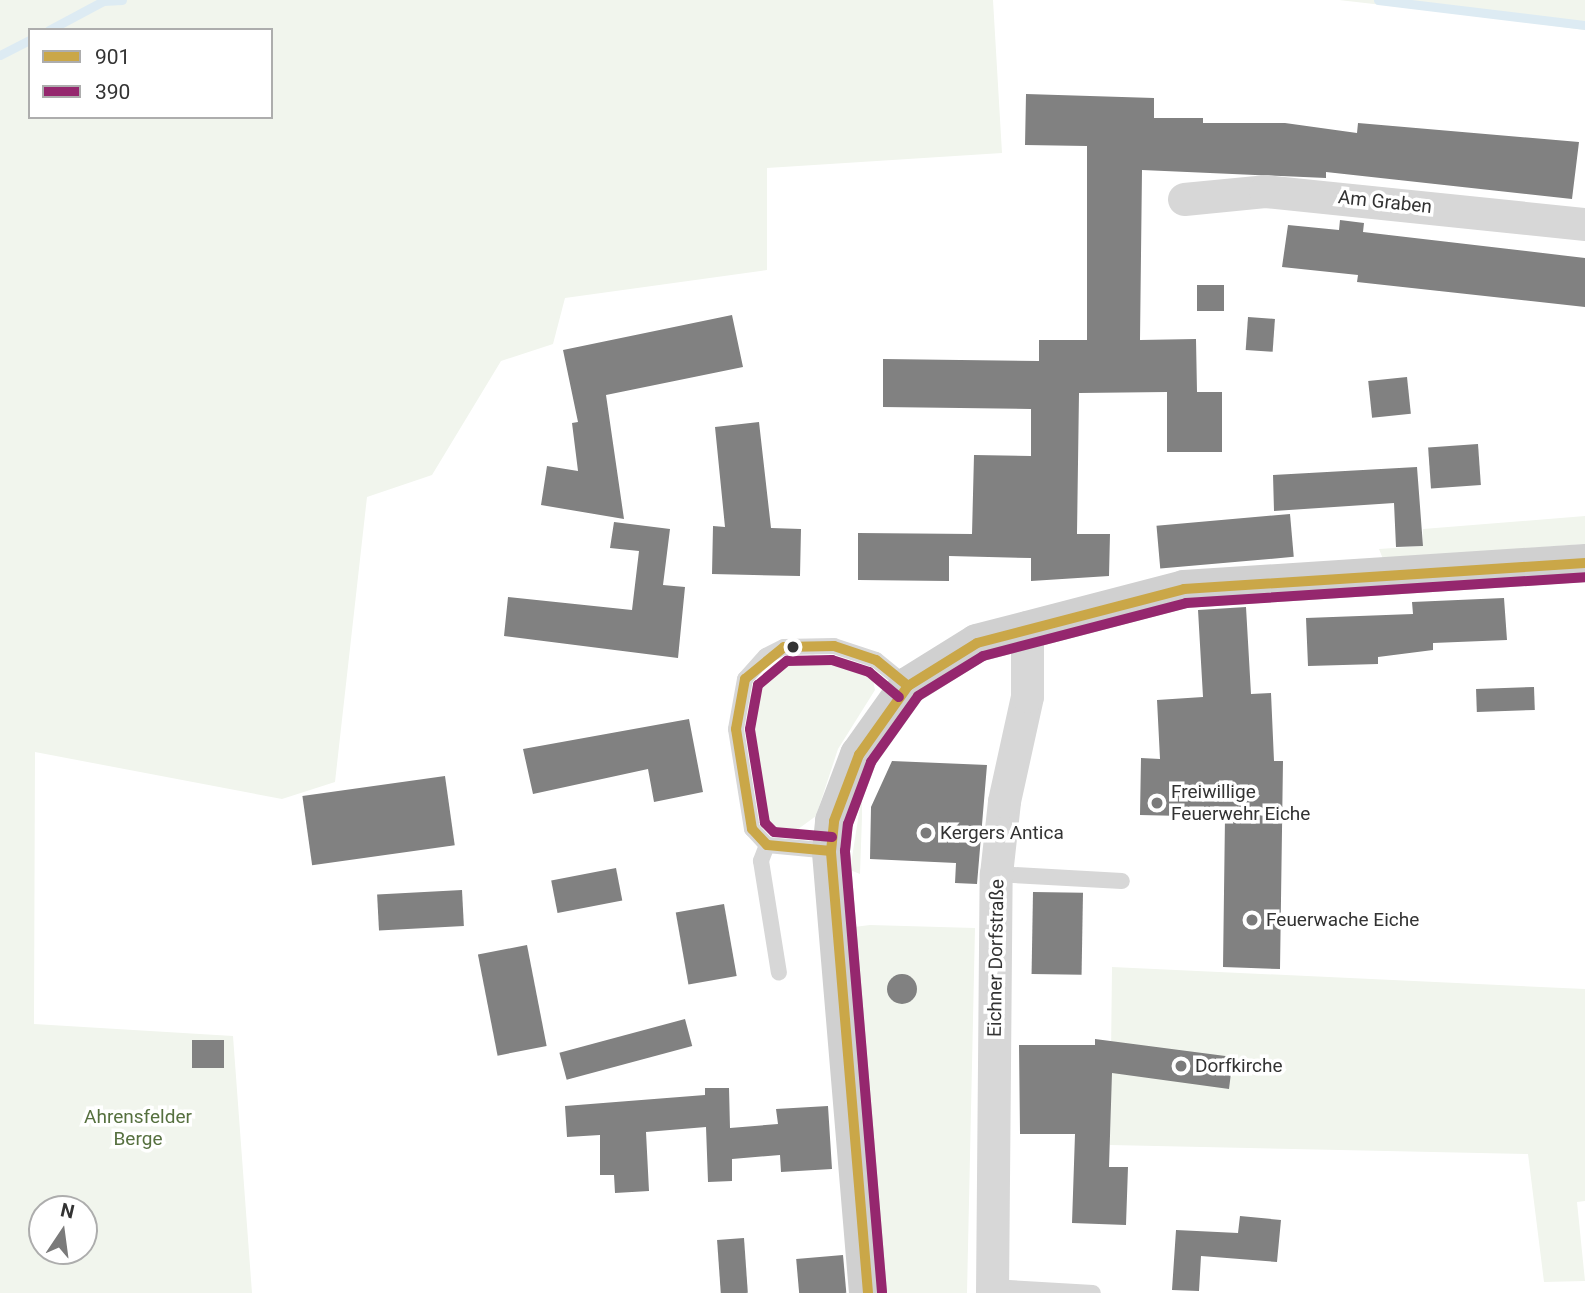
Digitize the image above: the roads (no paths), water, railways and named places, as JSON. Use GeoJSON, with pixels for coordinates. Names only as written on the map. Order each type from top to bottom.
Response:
{"type":"FeatureCollection","features":[{"type":"Feature","properties":{"kind":"main road"},"geometry":{"type":"LineString","coordinates":[[868,1293],[831,851],[834,821],[859,755],[908,686],[941,661],[1027,627],[1201,587],[1585,563]]}},
{"type":"Feature","properties":{"kind":"street","name":"Am Graben"},"geometry":{"type":"LineString","coordinates":[[1184,199],[1265,191],[1585,223]]}},
{"type":"Feature","properties":{"kind":"street","name":"Eichner Dorfstraße"},"geometry":{"type":"LineString","coordinates":[[992,1290],[996,874],[1003,801],[1027,696],[1027,627]]}},
{"type":"Feature","properties":{"kind":"lane"},"geometry":{"type":"LineString","coordinates":[[831,851],[767,845],[752,829],[736,729],[745,679],[766,656],[784,647],[834,646],[876,660],[908,686]]}},
{"type":"Feature","properties":{"kind":"lane"},"geometry":{"type":"LineString","coordinates":[[767,845],[761,861],[779,973]]}},
{"type":"Feature","properties":{"kind":"lane"},"geometry":{"type":"LineString","coordinates":[[996,874],[1122,881]]}},
{"type":"Feature","properties":{"kind":"lane"},"geometry":{"type":"LineString","coordinates":[[992,1290],[1093,1293]]}},
{"type":"Feature","properties":{"kind":"waterway"},"geometry":{"type":"LineString","coordinates":[[53,28],[103,1],[122,0]]}},
{"type":"Feature","properties":{"kind":"waterway"},"geometry":{"type":"LineString","coordinates":[[1378,0],[1585,25]]}},
{"type":"Feature","properties":{"kind":"waterway"},"geometry":{"type":"LineString","coordinates":[[0,55],[28,41]]}},
{"type":"Feature","properties":{"kind":"place","name":"Freiwillige Feuerwehr Eiche"},"geometry":{"type":"Point","coordinates":[1157,803]}},
{"type":"Feature","properties":{"kind":"place","name":"Kergers Antica"},"geometry":{"type":"Point","coordinates":[926,833]}},
{"type":"Feature","properties":{"kind":"place","name":"Feuerwache Eiche"},"geometry":{"type":"Point","coordinates":[1252,920]}},
{"type":"Feature","properties":{"kind":"place","name":"Dorfkirche"},"geometry":{"type":"Point","coordinates":[1181,1066]}},
{"type":"Feature","properties":{"kind":"park label","name":"Ahrensfelder Berge"},"geometry":{"type":"Point","coordinates":[138,1128]}}]}
